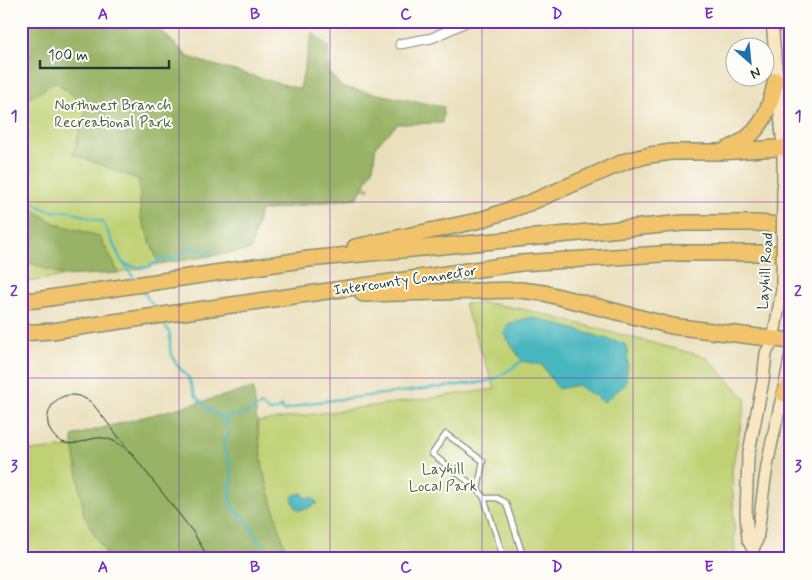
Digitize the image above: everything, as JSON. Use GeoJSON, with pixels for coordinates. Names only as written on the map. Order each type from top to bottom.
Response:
{"type":"FeatureCollection","features":[{"type":"Feature","properties":{"kind":"highway"},"geometry":{"type":"LineString","coordinates":[[721,152],[739,144],[760,125],[769,108],[776,80]]}},
{"type":"Feature","properties":{"kind":"highway"},"geometry":{"type":"LineString","coordinates":[[308,259],[370,243],[477,220],[527,204],[626,161],[650,155],[672,152],[721,152],[787,148]]}},
{"type":"Feature","properties":{"kind":"highway","name":"Intercounty Connector"},"geometry":{"type":"LineString","coordinates":[[29,301],[308,259],[683,223],[757,223],[791,226]]}},
{"type":"Feature","properties":{"kind":"highway","name":"Intercounty Connector"},"geometry":{"type":"LineString","coordinates":[[21,333],[52,331],[521,263],[678,253],[791,253]]}},
{"type":"Feature","properties":{"kind":"highway"},"geometry":{"type":"LineString","coordinates":[[294,296],[520,290],[544,293],[672,326],[791,341]]}},
{"type":"Feature","properties":{"kind":"main road","name":"Layhill Road"},"geometry":{"type":"LineString","coordinates":[[753,554],[748,540],[746,513],[748,457],[763,381],[766,353],[773,340],[782,290],[783,182],[787,148],[776,80],[772,21]]}},
{"type":"Feature","properties":{"kind":"main road","name":"Layhill Road"},"geometry":{"type":"LineString","coordinates":[[753,554],[757,540],[761,503],[779,406],[787,388],[791,352]]}},
{"type":"Feature","properties":{"kind":"street"},"geometry":{"type":"LineString","coordinates":[[400,44],[432,38],[468,21]]}},
{"type":"Feature","properties":{"kind":"street"},"geometry":{"type":"LineString","coordinates":[[782,559],[791,558]]}},
{"type":"Feature","properties":{"kind":"lane"},"geometry":{"type":"LineString","coordinates":[[478,489],[483,461],[446,434],[432,454],[478,489],[484,498],[504,559]]}},
{"type":"Feature","properties":{"kind":"lane"},"geometry":{"type":"LineString","coordinates":[[484,498],[497,498],[506,503],[524,559]]}},
{"type":"Feature","properties":{"kind":"green space","name":"Northwest Branch Recreational Park"},"geometry":{"type":"Polygon","coordinates":[[[21,21],[151,21],[241,107],[338,149],[370,189],[262,187],[140,202],[141,218],[159,264],[119,273],[99,236],[56,224],[42,215],[21,218],[21,21]]]}},
{"type":"Feature","properties":{"kind":"green space","name":"Northwest Branch Recreational Park"},"geometry":{"type":"Polygon","coordinates":[[[21,21],[152,21],[186,56],[300,89],[312,32],[328,47],[329,73],[342,87],[444,107],[442,123],[398,124],[376,145],[373,169],[357,198],[260,211],[251,250],[159,264],[141,218],[139,180],[73,154],[87,107],[56,82],[21,103],[21,21]]]}},
{"type":"Feature","properties":{"kind":"green space"},"geometry":{"type":"Polygon","coordinates":[[[21,202],[56,224],[99,236],[119,273],[64,276],[21,259],[21,202]]]}},
{"type":"Feature","properties":{"kind":"green space"},"geometry":{"type":"Polygon","coordinates":[[[21,259],[64,276],[21,283],[21,259]]]}},
{"type":"Feature","properties":{"kind":"green space","name":"Layhill Local Park"},"geometry":{"type":"Polygon","coordinates":[[[488,303],[527,310],[706,357],[746,399],[732,469],[735,559],[21,559],[21,452],[98,444],[495,389],[464,304],[488,303]]]}},
{"type":"Feature","properties":{"kind":"green space"},"geometry":{"type":"Polygon","coordinates":[[[253,388],[263,469],[288,559],[109,559],[84,516],[72,436],[253,388]]]}},
{"type":"Feature","properties":{"kind":"water"},"geometry":{"type":"Polygon","coordinates":[[[532,317],[625,344],[628,353],[626,384],[604,402],[577,385],[558,389],[542,365],[522,361],[504,334],[508,324],[532,317]]]}},
{"type":"Feature","properties":{"kind":"water"},"geometry":{"type":"Polygon","coordinates":[[[302,493],[307,498],[311,497],[318,503],[306,509],[298,510],[292,498],[294,495],[302,493]]]}},
{"type":"Feature","properties":{"kind":"waterway"},"geometry":{"type":"LineString","coordinates":[[21,187],[26,198],[44,209],[57,212],[69,211],[103,222],[120,258],[135,280]]}},
{"type":"Feature","properties":{"kind":"waterway"},"geometry":{"type":"LineString","coordinates":[[123,264],[139,268],[147,267],[161,258],[171,259],[178,257],[192,245],[205,254],[211,251]]}},
{"type":"Feature","properties":{"kind":"waterway"},"geometry":{"type":"LineString","coordinates":[[141,289],[157,311]]}},
{"type":"Feature","properties":{"kind":"waterway"},"geometry":{"type":"LineString","coordinates":[[162,320],[170,334],[170,350],[176,364],[188,377],[195,395],[208,409],[226,420],[228,433],[223,447],[230,462],[232,508],[248,522],[265,559]]}},
{"type":"Feature","properties":{"kind":"waterway"},"geometry":{"type":"LineString","coordinates":[[226,420],[227,415],[242,415],[261,405],[269,411],[277,410],[282,406],[283,411],[309,403],[484,382],[497,378],[522,361]]}},
{"type":"Feature","properties":{"kind":"tram line"},"geometry":{"type":"LineString","coordinates":[[134,455],[131,453],[118,444],[108,439],[94,438],[69,444],[62,442],[50,430],[49,412],[53,404],[60,398],[69,395],[80,397],[92,403],[193,532],[209,559]]}}]}
